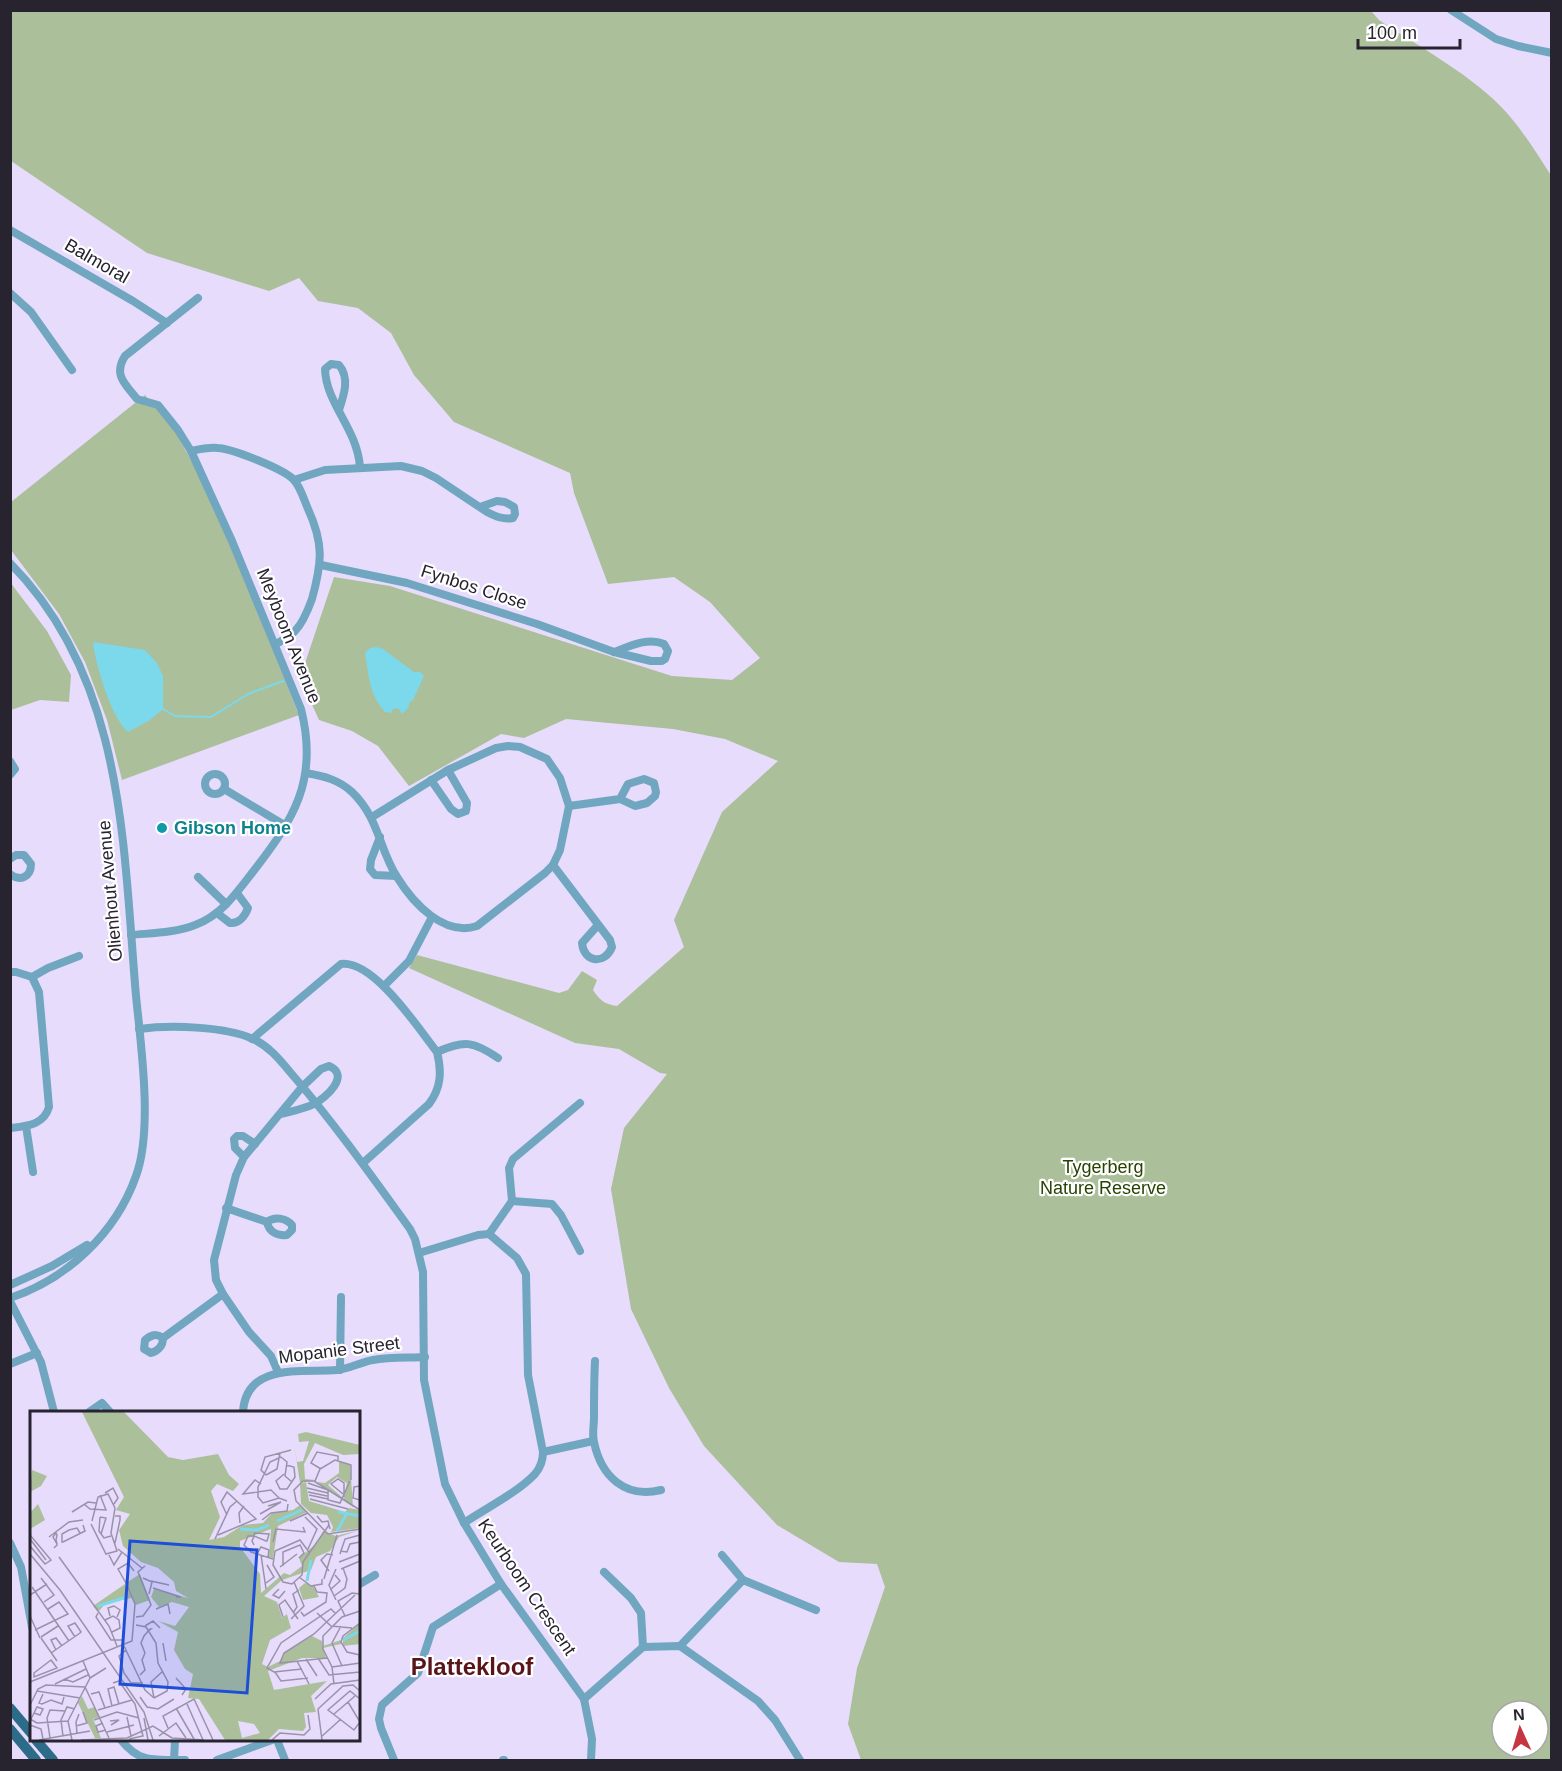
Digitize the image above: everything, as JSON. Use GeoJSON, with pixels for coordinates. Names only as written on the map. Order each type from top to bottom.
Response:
{"type":"FeatureCollection","features":[{"type":"Feature","properties":{"kind":"main road"},"geometry":{"type":"LineString","coordinates":[[10,1708],[30,1732]]}},
{"type":"Feature","properties":{"kind":"main road"},"geometry":{"type":"LineString","coordinates":[[10,1729],[36,1761]]}},
{"type":"Feature","properties":{"kind":"main road"},"geometry":{"type":"LineString","coordinates":[[37,1741],[53,1761]]}},
{"type":"Feature","properties":{"kind":"street"},"geometry":{"type":"LineString","coordinates":[[1452,10],[1496,39],[1551,53]]}},
{"type":"Feature","properties":{"kind":"street","name":"Balmoral"},"geometry":{"type":"LineString","coordinates":[[10,230],[123,295],[166,323]]}},
{"type":"Feature","properties":{"kind":"street"},"geometry":{"type":"LineString","coordinates":[[10,293],[31,312],[72,370]]}},
{"type":"Feature","properties":{"kind":"street"},"geometry":{"type":"LineString","coordinates":[[166,323],[198,298]]}},
{"type":"Feature","properties":{"kind":"street","name":"Meyboom Avenue"},"geometry":{"type":"LineString","coordinates":[[131,935],[182,929],[217,913],[237,893],[279,839],[298,801],[306,773],[307,742],[304,720],[276,644],[212,495],[178,430],[158,405],[137,399],[120,378],[121,362],[129,352],[166,323]]}},
{"type":"Feature","properties":{"kind":"street"},"geometry":{"type":"LineString","coordinates":[[339,410],[345,389],[345,375],[339,365],[331,364],[325,369],[325,376],[333,400],[358,448],[360,467]]}},
{"type":"Feature","properties":{"kind":"street"},"geometry":{"type":"LineString","coordinates":[[190,452],[210,447],[225,448],[252,458],[294,480],[300,488],[316,530],[321,565],[310,603],[300,625],[276,644]]}},
{"type":"Feature","properties":{"kind":"street"},"geometry":{"type":"LineString","coordinates":[[294,480],[319,471],[390,465],[422,471],[448,485],[480,507]]}},
{"type":"Feature","properties":{"kind":"street","name":"Olienhout Avenue"},"geometry":{"type":"LineString","coordinates":[[10,563],[55,618],[78,661],[110,754],[118,792],[144,1113],[142,1156],[130,1194],[104,1233],[91,1248],[58,1274],[10,1299]]}},
{"type":"Feature","properties":{"kind":"street","name":"Fynbos Close"},"geometry":{"type":"LineString","coordinates":[[321,565],[407,583],[537,624],[614,652],[658,662],[665,659],[668,651],[664,644],[654,641],[639,643],[614,652]]}},
{"type":"Feature","properties":{"kind":"street"},"geometry":{"type":"LineString","coordinates":[[306,773],[326,776],[351,791],[372,817],[396,876],[432,917],[460,928],[477,926],[553,865],[565,832],[569,806],[554,768],[547,759],[520,747],[508,746],[496,748],[448,770],[372,817]]}},
{"type":"Feature","properties":{"kind":"street"},"geometry":{"type":"LineString","coordinates":[[10,760],[15,769],[10,774]]}},
{"type":"Feature","properties":{"kind":"street"},"geometry":{"type":"LineString","coordinates":[[431,780],[451,809],[458,814],[466,811],[467,803],[448,770]]}},
{"type":"Feature","properties":{"kind":"street"},"geometry":{"type":"LineString","coordinates":[[224,789],[286,826]]}},
{"type":"Feature","properties":{"kind":"street"},"geometry":{"type":"LineString","coordinates":[[569,806],[620,799]]}},
{"type":"Feature","properties":{"kind":"street"},"geometry":{"type":"LineString","coordinates":[[380,837],[370,869],[375,875],[396,876]]}},
{"type":"Feature","properties":{"kind":"street"},"geometry":{"type":"LineString","coordinates":[[10,859],[16,855],[24,855],[31,864],[30,872],[24,877],[17,878],[10,874]]}},
{"type":"Feature","properties":{"kind":"street"},"geometry":{"type":"LineString","coordinates":[[553,865],[598,925]]}},
{"type":"Feature","properties":{"kind":"street"},"geometry":{"type":"LineString","coordinates":[[198,877],[226,904]]}},
{"type":"Feature","properties":{"kind":"street"},"geometry":{"type":"LineString","coordinates":[[217,913],[230,923],[240,920],[248,908],[237,893]]}},
{"type":"Feature","properties":{"kind":"street"},"geometry":{"type":"LineString","coordinates":[[384,986],[409,961],[432,917]]}},
{"type":"Feature","properties":{"kind":"street"},"geometry":{"type":"LineString","coordinates":[[10,972],[32,977],[79,956]]}},
{"type":"Feature","properties":{"kind":"street"},"geometry":{"type":"LineString","coordinates":[[252,1039],[341,964],[357,965],[384,986],[437,1052],[440,1074],[436,1094],[429,1104],[363,1163]]}},
{"type":"Feature","properties":{"kind":"street"},"geometry":{"type":"LineString","coordinates":[[10,1128],[26,1126],[43,1119],[49,1107],[42,1002],[32,977]]}},
{"type":"Feature","properties":{"kind":"street","name":"Keurboom Crescent"},"geometry":{"type":"LineString","coordinates":[[139,1029],[161,1026],[184,1027],[234,1034],[252,1039],[265,1046],[317,1102],[410,1229],[423,1272],[426,1395],[442,1474],[464,1523],[501,1584],[584,1699],[592,1739],[591,1761]]}},
{"type":"Feature","properties":{"kind":"street"},"geometry":{"type":"LineString","coordinates":[[437,1052],[463,1043],[483,1047],[498,1058]]}},
{"type":"Feature","properties":{"kind":"street"},"geometry":{"type":"LineString","coordinates":[[278,1372],[276,1363],[249,1332],[216,1280],[214,1270],[216,1248],[236,1175],[244,1157],[302,1087],[324,1067],[329,1066],[336,1070],[338,1082],[317,1102],[281,1114]]}},
{"type":"Feature","properties":{"kind":"street"},"geometry":{"type":"LineString","coordinates":[[489,1234],[512,1201],[509,1168],[513,1159],[580,1103]]}},
{"type":"Feature","properties":{"kind":"street"},"geometry":{"type":"LineString","coordinates":[[26,1126],[33,1173]]}},
{"type":"Feature","properties":{"kind":"street"},"geometry":{"type":"LineString","coordinates":[[244,1157],[235,1148],[234,1139],[237,1136],[243,1136],[255,1144]]}},
{"type":"Feature","properties":{"kind":"street"},"geometry":{"type":"LineString","coordinates":[[512,1201],[552,1204],[561,1215],[580,1251]]}},
{"type":"Feature","properties":{"kind":"street"},"geometry":{"type":"LineString","coordinates":[[226,1208],[267,1222]]}},
{"type":"Feature","properties":{"kind":"street","name":"Olienhout Avenue"},"geometry":{"type":"LineString","coordinates":[[10,1284],[52,1266],[104,1233]]}},
{"type":"Feature","properties":{"kind":"street"},"geometry":{"type":"LineString","coordinates":[[419,1253],[471,1236],[489,1234],[517,1258],[526,1274],[528,1375],[543,1460],[535,1473],[522,1485],[464,1523]]}},
{"type":"Feature","properties":{"kind":"street"},"geometry":{"type":"LineString","coordinates":[[163,1338],[223,1294]]}},
{"type":"Feature","properties":{"kind":"street"},"geometry":{"type":"LineString","coordinates":[[340,1370],[341,1297]]}},
{"type":"Feature","properties":{"kind":"street"},"geometry":{"type":"LineString","coordinates":[[10,1299],[37,1353],[53,1411]]}},
{"type":"Feature","properties":{"kind":"street"},"geometry":{"type":"LineString","coordinates":[[10,1365],[37,1353]]}},
{"type":"Feature","properties":{"kind":"street","name":"Mopanie Street"},"geometry":{"type":"LineString","coordinates":[[243,1411],[244,1401],[248,1394],[260,1382],[278,1372],[340,1370],[377,1359],[425,1357]]}},
{"type":"Feature","properties":{"kind":"street"},"geometry":{"type":"LineString","coordinates":[[595,1361],[593,1441],[602,1464],[618,1484],[636,1493],[647,1494],[661,1490]]}},
{"type":"Feature","properties":{"kind":"street"},"geometry":{"type":"LineString","coordinates":[[92,1411],[102,1403],[108,1411]]}},
{"type":"Feature","properties":{"kind":"street"},"geometry":{"type":"LineString","coordinates":[[543,1452],[593,1441]]}},
{"type":"Feature","properties":{"kind":"street"},"geometry":{"type":"LineString","coordinates":[[10,1543],[29,1592]]}},
{"type":"Feature","properties":{"kind":"street"},"geometry":{"type":"LineString","coordinates":[[722,1554],[743,1580],[816,1610]]}},
{"type":"Feature","properties":{"kind":"street"},"geometry":{"type":"LineString","coordinates":[[604,1572],[631,1598],[641,1613],[642,1647]]}},
{"type":"Feature","properties":{"kind":"street"},"geometry":{"type":"LineString","coordinates":[[360,1584],[375,1575]]}},
{"type":"Feature","properties":{"kind":"street"},"geometry":{"type":"LineString","coordinates":[[680,1646],[743,1580]]}},
{"type":"Feature","properties":{"kind":"street"},"geometry":{"type":"LineString","coordinates":[[394,1761],[379,1719],[382,1705],[418,1673],[433,1627],[501,1584]]}},
{"type":"Feature","properties":{"kind":"street"},"geometry":{"type":"LineString","coordinates":[[584,1699],[642,1647],[680,1646],[759,1701],[775,1720],[800,1761]]}},
{"type":"Feature","properties":{"kind":"street"},"geometry":{"type":"LineString","coordinates":[[122,1741],[135,1755],[141,1757],[185,1761]]}},
{"type":"Feature","properties":{"kind":"street"},"geometry":{"type":"LineString","coordinates":[[174,1760],[175,1741]]}},
{"type":"Feature","properties":{"kind":"street"},"geometry":{"type":"LineString","coordinates":[[217,1761],[269,1741]]}},
{"type":"Feature","properties":{"kind":"street"},"geometry":{"type":"LineString","coordinates":[[277,1741],[285,1761]]}},
{"type":"Feature","properties":{"kind":"green space","name":"Tygerberg Nature Reserve"},"geometry":{"type":"Polygon","coordinates":[[[10,11],[1371,11],[1379,20],[1462,74],[1506,112],[1525,135],[1552,177],[1551,1760],[861,1760],[848,1724],[857,1668],[885,1587],[877,1564],[839,1562],[777,1525],[704,1446],[669,1388],[631,1309],[611,1189],[624,1128],[667,1074],[660,1073],[619,1049],[575,1043],[409,968],[417,955],[559,993],[568,990],[582,971],[597,980],[593,990],[601,999],[617,1006],[684,947],[674,920],[722,812],[778,761],[725,739],[673,729],[566,719],[524,738],[501,734],[409,786],[378,746],[352,731],[319,720],[300,678],[334,577],[390,586],[672,676],[732,680],[760,658],[710,602],[674,577],[608,584],[574,493],[570,473],[454,422],[414,375],[391,333],[358,308],[318,301],[299,278],[269,291],[147,253],[11,161],[10,11]]]}},
{"type":"Feature","properties":{"kind":"green space"},"geometry":{"type":"Polygon","coordinates":[[[145,395],[175,431],[210,495],[299,715],[122,780],[107,720],[85,662],[59,614],[11,550],[11,502],[145,395]]]}},
{"type":"Feature","properties":{"kind":"green space"},"geometry":{"type":"Polygon","coordinates":[[[10,582],[47,631],[71,675],[69,702],[40,700],[11,710],[10,582]]]}},
{"type":"Feature","properties":{"kind":"water"},"geometry":{"type":"Polygon","coordinates":[[[93,642],[145,650],[157,663],[163,676],[163,709],[150,720],[128,732],[110,703],[100,676],[93,642]]]}},
{"type":"Feature","properties":{"kind":"water"},"geometry":{"type":"Polygon","coordinates":[[[370,648],[383,649],[414,672],[420,672],[424,676],[409,707],[402,714],[399,709],[394,708],[391,713],[385,712],[373,691],[365,653],[370,648]]]}},
{"type":"Feature","properties":{"kind":"waterway"},"geometry":{"type":"LineString","coordinates":[[163,709],[175,716],[211,717],[248,694],[283,681]]}},
{"type":"Feature","properties":{"kind":"place","name":"Gibson Home"},"geometry":{"type":"Point","coordinates":[162,828]}},
{"type":"Feature","properties":{"kind":"district","name":"Plattekloof"},"geometry":{"type":"Point","coordinates":[472,1666]}}]}
